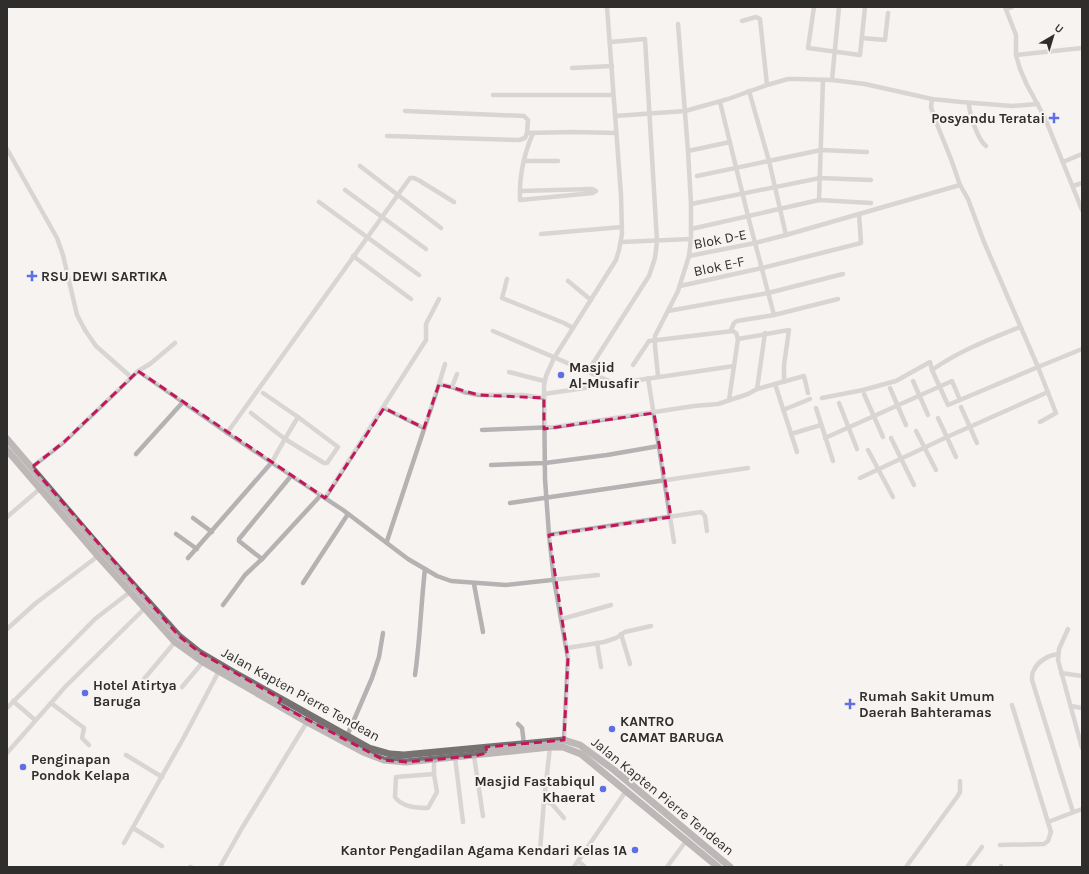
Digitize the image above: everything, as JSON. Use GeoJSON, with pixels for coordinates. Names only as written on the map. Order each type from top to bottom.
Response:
{"type":"FeatureCollection","features":[{"type":"Feature","properties":{"kind":"highway","name":"Jalan Kapten Pierre Tendean"},"geometry":{"type":"LineString","coordinates":[[7,439],[32,467],[43,486],[98,556],[144,609],[175,642],[203,662],[377,751],[404,755],[563,747],[581,754],[718,867]]}},
{"type":"Feature","properties":{"kind":"highway","name":"Jalan Kapten Pierre Tendean"},"geometry":{"type":"LineString","coordinates":[[7,450],[43,486],[179,636],[199,652],[280,702],[307,722],[363,752],[384,760],[406,762],[474,756],[486,750],[564,740],[580,745],[614,770],[730,867]]}},
{"type":"Feature","properties":{"kind":"highway"},"geometry":{"type":"LineString","coordinates":[[659,818],[663,811]]}},
{"type":"Feature","properties":{"kind":"street"},"geometry":{"type":"LineString","coordinates":[[814,7],[808,48],[860,55],[865,7]]}},
{"type":"Feature","properties":{"kind":"street"},"geometry":{"type":"LineString","coordinates":[[832,80],[839,7]]}},
{"type":"Feature","properties":{"kind":"street"},"geometry":{"type":"LineString","coordinates":[[1012,7],[1006,8],[1016,35],[1016,55],[1020,69],[1038,104],[1082,210]]}},
{"type":"Feature","properties":{"kind":"street"},"geometry":{"type":"LineString","coordinates":[[564,740],[568,658],[554,580],[549,535],[546,498],[544,381],[554,358],[616,260],[621,242],[621,195],[613,95],[609,8]]}},
{"type":"Feature","properties":{"kind":"street"},"geometry":{"type":"LineString","coordinates":[[862,38],[885,40],[888,13]]}},
{"type":"Feature","properties":{"kind":"street"},"geometry":{"type":"LineString","coordinates":[[742,21],[756,17],[760,19],[767,85]]}},
{"type":"Feature","properties":{"kind":"street"},"geometry":{"type":"LineString","coordinates":[[658,376],[655,340],[657,331],[680,286],[689,256],[691,239],[688,151],[678,24]]}},
{"type":"Feature","properties":{"kind":"street"},"geometry":{"type":"LineString","coordinates":[[588,371],[649,276],[655,258],[657,241],[645,39],[610,42]]}},
{"type":"Feature","properties":{"kind":"street"},"geometry":{"type":"LineString","coordinates":[[1016,55],[1082,48]]}},
{"type":"Feature","properties":{"kind":"street"},"geometry":{"type":"LineString","coordinates":[[572,68],[612,66]]}},
{"type":"Feature","properties":{"kind":"street"},"geometry":{"type":"LineString","coordinates":[[615,116],[685,111],[720,102],[788,79],[832,80],[875,86],[932,99],[969,103],[1012,106],[1038,104]]}},
{"type":"Feature","properties":{"kind":"street"},"geometry":{"type":"LineString","coordinates":[[819,200],[823,80]]}},
{"type":"Feature","properties":{"kind":"street"},"geometry":{"type":"LineString","coordinates":[[750,91],[769,161],[786,235]]}},
{"type":"Feature","properties":{"kind":"street"},"geometry":{"type":"LineString","coordinates":[[493,95],[613,95]]}},
{"type":"Feature","properties":{"kind":"street"},"geometry":{"type":"LineString","coordinates":[[932,99],[931,107],[934,117],[960,185],[968,199],[984,242],[1038,367],[1056,413],[1040,422]]}},
{"type":"Feature","properties":{"kind":"street"},"geometry":{"type":"LineString","coordinates":[[720,102],[742,195],[774,315]]}},
{"type":"Feature","properties":{"kind":"street"},"geometry":{"type":"LineString","coordinates":[[969,103],[969,111],[981,142],[986,146]]}},
{"type":"Feature","properties":{"kind":"street"},"geometry":{"type":"LineString","coordinates":[[387,136],[519,140],[525,138],[527,133],[528,120],[524,116],[405,111]]}},
{"type":"Feature","properties":{"kind":"street"},"geometry":{"type":"LineString","coordinates":[[527,133],[616,133]]}},
{"type":"Feature","properties":{"kind":"street"},"geometry":{"type":"LineString","coordinates":[[520,191],[592,189],[596,191],[593,193],[520,200],[520,191],[521,174],[533,133]]}},
{"type":"Feature","properties":{"kind":"street"},"geometry":{"type":"LineString","coordinates":[[688,151],[730,142]]}},
{"type":"Feature","properties":{"kind":"street"},"geometry":{"type":"LineString","coordinates":[[7,149],[57,238],[63,255],[78,315],[84,330],[96,346],[131,377]]}},
{"type":"Feature","properties":{"kind":"street"},"geometry":{"type":"LineString","coordinates":[[697,176],[821,150],[867,152]]}},
{"type":"Feature","properties":{"kind":"street"},"geometry":{"type":"LineString","coordinates":[[1063,162],[1082,154]]}},
{"type":"Feature","properties":{"kind":"street"},"geometry":{"type":"LineString","coordinates":[[524,162],[558,161]]}},
{"type":"Feature","properties":{"kind":"street"},"geometry":{"type":"LineString","coordinates":[[360,166],[441,228]]}},
{"type":"Feature","properties":{"kind":"street"},"geometry":{"type":"LineString","coordinates":[[227,433],[410,178],[414,178],[454,202]]}},
{"type":"Feature","properties":{"kind":"street"},"geometry":{"type":"LineString","coordinates":[[691,204],[742,195],[820,178],[871,180]]}},
{"type":"Feature","properties":{"kind":"street"},"geometry":{"type":"LineString","coordinates":[[1072,186],[1082,183]]}},
{"type":"Feature","properties":{"kind":"street","name":"Blok D-E"},"geometry":{"type":"LineString","coordinates":[[689,256],[755,243],[786,235],[960,185]]}},
{"type":"Feature","properties":{"kind":"street"},"geometry":{"type":"LineString","coordinates":[[345,190],[426,249]]}},
{"type":"Feature","properties":{"kind":"street"},"geometry":{"type":"LineString","coordinates":[[691,229],[819,200],[871,203]]}},
{"type":"Feature","properties":{"kind":"street"},"geometry":{"type":"LineString","coordinates":[[319,202],[366,238],[419,275]]}},
{"type":"Feature","properties":{"kind":"street","name":"Blok E-F"},"geometry":{"type":"LineString","coordinates":[[680,286],[762,268],[861,243],[859,214]]}},
{"type":"Feature","properties":{"kind":"street"},"geometry":{"type":"LineString","coordinates":[[541,234],[622,227]]}},
{"type":"Feature","properties":{"kind":"street"},"geometry":{"type":"LineString","coordinates":[[621,242],[691,239]]}},
{"type":"Feature","properties":{"kind":"street"},"geometry":{"type":"LineString","coordinates":[[353,256],[411,299]]}},
{"type":"Feature","properties":{"kind":"street"},"geometry":{"type":"LineString","coordinates":[[668,311],[768,293],[844,274]]}},
{"type":"Feature","properties":{"kind":"street"},"geometry":{"type":"LineString","coordinates":[[507,279],[502,298],[560,321],[573,328]]}},
{"type":"Feature","properties":{"kind":"street"},"geometry":{"type":"LineString","coordinates":[[568,281],[591,300]]}},
{"type":"Feature","properties":{"kind":"street"},"geometry":{"type":"LineString","coordinates":[[223,605],[245,576],[323,497],[384,408],[426,340],[426,324],[439,299]]}},
{"type":"Feature","properties":{"kind":"street"},"geometry":{"type":"LineString","coordinates":[[731,330],[734,323],[737,321],[774,315],[838,299]]}},
{"type":"Feature","properties":{"kind":"street"},"geometry":{"type":"LineString","coordinates":[[932,370],[943,362],[962,352],[1020,327]]}},
{"type":"Feature","properties":{"kind":"street"},"geometry":{"type":"LineString","coordinates":[[633,365],[647,343],[655,340],[731,330],[736,333],[738,339],[729,400]]}},
{"type":"Feature","properties":{"kind":"street"},"geometry":{"type":"LineString","coordinates":[[738,339],[765,333],[789,330],[784,365],[784,382]]}},
{"type":"Feature","properties":{"kind":"street"},"geometry":{"type":"LineString","coordinates":[[493,331],[614,383]]}},
{"type":"Feature","properties":{"kind":"street"},"geometry":{"type":"LineString","coordinates":[[757,390],[765,333]]}},
{"type":"Feature","properties":{"kind":"street"},"geometry":{"type":"LineString","coordinates":[[32,467],[64,442],[131,377],[150,364],[174,343]]}},
{"type":"Feature","properties":{"kind":"street"},"geometry":{"type":"LineString","coordinates":[[822,398],[863,390],[896,381],[930,362],[932,370],[948,405],[1082,349]]}},
{"type":"Feature","properties":{"kind":"street"},"geometry":{"type":"LineString","coordinates":[[387,541],[439,384],[444,364]]}},
{"type":"Feature","properties":{"kind":"street"},"geometry":{"type":"LineString","coordinates":[[439,384],[479,395],[544,396],[658,376],[734,366]]}},
{"type":"Feature","properties":{"kind":"street"},"geometry":{"type":"LineString","coordinates":[[138,371],[387,541],[408,559],[446,580],[474,584],[506,585],[598,575]]}},
{"type":"Feature","properties":{"kind":"street"},"geometry":{"type":"LineString","coordinates":[[509,372],[544,381]]}},
{"type":"Feature","properties":{"kind":"street"},"geometry":{"type":"LineString","coordinates":[[452,387],[457,374]]}},
{"type":"Feature","properties":{"kind":"street"},"geometry":{"type":"LineString","coordinates":[[482,430],[544,429],[694,406],[718,404],[775,384],[804,376],[808,393]]}},
{"type":"Feature","properties":{"kind":"street"},"geometry":{"type":"LineString","coordinates":[[648,378],[674,542]]}},
{"type":"Feature","properties":{"kind":"street"},"geometry":{"type":"LineString","coordinates":[[913,381],[928,415]]}},
{"type":"Feature","properties":{"kind":"street"},"geometry":{"type":"LineString","coordinates":[[825,438],[952,381],[960,400]]}},
{"type":"Feature","properties":{"kind":"street"},"geometry":{"type":"LineString","coordinates":[[775,384],[797,452]]}},
{"type":"Feature","properties":{"kind":"street"},"geometry":{"type":"LineString","coordinates":[[890,388],[906,425]]}},
{"type":"Feature","properties":{"kind":"street"},"geometry":{"type":"LineString","coordinates":[[860,478],[901,457],[1048,392]]}},
{"type":"Feature","properties":{"kind":"street"},"geometry":{"type":"LineString","coordinates":[[251,414],[285,439],[324,464],[327,463],[337,449],[337,446],[263,394]]}},
{"type":"Feature","properties":{"kind":"street"},"geometry":{"type":"LineString","coordinates":[[864,394],[883,436]]}},
{"type":"Feature","properties":{"kind":"street"},"geometry":{"type":"LineString","coordinates":[[783,410],[810,399]]}},
{"type":"Feature","properties":{"kind":"street"},"geometry":{"type":"LineString","coordinates":[[136,454],[183,402]]}},
{"type":"Feature","properties":{"kind":"street"},"geometry":{"type":"LineString","coordinates":[[838,403],[857,449]]}},
{"type":"Feature","properties":{"kind":"street"},"geometry":{"type":"LineString","coordinates":[[961,407],[977,443]]}},
{"type":"Feature","properties":{"kind":"street"},"geometry":{"type":"LineString","coordinates":[[384,408],[424,428]]}},
{"type":"Feature","properties":{"kind":"street"},"geometry":{"type":"LineString","coordinates":[[816,408],[833,461]]}},
{"type":"Feature","properties":{"kind":"street"},"geometry":{"type":"LineString","coordinates":[[188,558],[272,462],[298,418]]}},
{"type":"Feature","properties":{"kind":"street"},"geometry":{"type":"LineString","coordinates":[[938,418],[956,457]]}},
{"type":"Feature","properties":{"kind":"street"},"geometry":{"type":"LineString","coordinates":[[791,434],[821,426]]}},
{"type":"Feature","properties":{"kind":"street"},"geometry":{"type":"LineString","coordinates":[[916,431],[936,470]]}},
{"type":"Feature","properties":{"kind":"street"},"geometry":{"type":"LineString","coordinates":[[891,438],[914,485]]}},
{"type":"Feature","properties":{"kind":"street"},"geometry":{"type":"LineString","coordinates":[[491,465],[545,463],[659,446]]}},
{"type":"Feature","properties":{"kind":"street"},"geometry":{"type":"LineString","coordinates":[[868,450],[893,497]]}},
{"type":"Feature","properties":{"kind":"street"},"geometry":{"type":"LineString","coordinates":[[510,503],[664,482],[748,468]]}},
{"type":"Feature","properties":{"kind":"street"},"geometry":{"type":"LineString","coordinates":[[262,559],[238,538],[291,476]]}},
{"type":"Feature","properties":{"kind":"street"},"geometry":{"type":"LineString","coordinates":[[7,517],[43,486]]}},
{"type":"Feature","properties":{"kind":"street"},"geometry":{"type":"LineString","coordinates":[[549,535],[701,512],[705,516],[707,531]]}},
{"type":"Feature","properties":{"kind":"street"},"geometry":{"type":"LineString","coordinates":[[303,583],[348,514]]}},
{"type":"Feature","properties":{"kind":"street"},"geometry":{"type":"LineString","coordinates":[[193,518],[212,532]]}},
{"type":"Feature","properties":{"kind":"street"},"geometry":{"type":"LineString","coordinates":[[176,534],[197,549]]}},
{"type":"Feature","properties":{"kind":"street"},"geometry":{"type":"LineString","coordinates":[[7,629],[36,603],[98,556]]}},
{"type":"Feature","properties":{"kind":"street"},"geometry":{"type":"LineString","coordinates":[[415,675],[419,650],[422,600],[426,569]]}},
{"type":"Feature","properties":{"kind":"street"},"geometry":{"type":"LineString","coordinates":[[474,584],[483,632]]}},
{"type":"Feature","properties":{"kind":"street"},"geometry":{"type":"LineString","coordinates":[[7,708],[95,619],[130,592]]}},
{"type":"Feature","properties":{"kind":"street"},"geometry":{"type":"LineString","coordinates":[[562,619],[611,605]]}},
{"type":"Feature","properties":{"kind":"street"},"geometry":{"type":"LineString","coordinates":[[7,753],[9,746],[89,662],[144,609]]}},
{"type":"Feature","properties":{"kind":"street"},"geometry":{"type":"LineString","coordinates":[[567,648],[597,643],[612,639],[628,631],[651,626]]}},
{"type":"Feature","properties":{"kind":"street"},"geometry":{"type":"LineString","coordinates":[[1068,629],[1058,654],[1061,673],[1082,748]]}},
{"type":"Feature","properties":{"kind":"street"},"geometry":{"type":"LineString","coordinates":[[347,736],[372,678],[379,657],[383,633]]}},
{"type":"Feature","properties":{"kind":"street"},"geometry":{"type":"LineString","coordinates":[[621,634],[630,664]]}},
{"type":"Feature","properties":{"kind":"street"},"geometry":{"type":"LineString","coordinates":[[144,679],[175,642]]}},
{"type":"Feature","properties":{"kind":"street"},"geometry":{"type":"LineString","coordinates":[[597,643],[601,668]]}},
{"type":"Feature","properties":{"kind":"street"},"geometry":{"type":"LineString","coordinates":[[1058,654],[1049,655],[1040,662],[1034,670],[1032,680],[1073,812]]}},
{"type":"Feature","properties":{"kind":"street"},"geometry":{"type":"LineString","coordinates":[[182,687],[203,662]]}},
{"type":"Feature","properties":{"kind":"street"},"geometry":{"type":"LineString","coordinates":[[124,843],[162,777],[219,671]]}},
{"type":"Feature","properties":{"kind":"street"},"geometry":{"type":"LineString","coordinates":[[1061,673],[1082,676]]}},
{"type":"Feature","properties":{"kind":"street"},"geometry":{"type":"LineString","coordinates":[[13,701],[35,720]]}},
{"type":"Feature","properties":{"kind":"street"},"geometry":{"type":"LineString","coordinates":[[51,703],[84,728],[82,738],[89,745]]}},
{"type":"Feature","properties":{"kind":"street"},"geometry":{"type":"LineString","coordinates":[[1000,845],[1044,844],[1050,838],[1048,822],[1012,705]]}},
{"type":"Feature","properties":{"kind":"street"},"geometry":{"type":"LineString","coordinates":[[1071,706],[1082,708]]}},
{"type":"Feature","properties":{"kind":"street"},"geometry":{"type":"LineString","coordinates":[[220,867],[242,828],[307,722]]}},
{"type":"Feature","properties":{"kind":"street"},"geometry":{"type":"LineString","coordinates":[[518,724],[522,728],[524,744]]}},
{"type":"Feature","properties":{"kind":"street"},"geometry":{"type":"LineString","coordinates":[[540,850],[550,747]]}},
{"type":"Feature","properties":{"kind":"street"},"geometry":{"type":"LineString","coordinates":[[126,755],[162,777]]}},
{"type":"Feature","properties":{"kind":"street"},"geometry":{"type":"LineString","coordinates":[[474,756],[483,816]]}},
{"type":"Feature","properties":{"kind":"street"},"geometry":{"type":"LineString","coordinates":[[455,757],[463,822]]}},
{"type":"Feature","properties":{"kind":"street"},"geometry":{"type":"LineString","coordinates":[[434,760],[434,774],[437,792],[428,808],[414,807],[401,803],[395,797],[396,777],[434,774]]}},
{"type":"Feature","properties":{"kind":"street"},"geometry":{"type":"LineString","coordinates":[[906,867],[957,797],[960,792],[960,781]]}},
{"type":"Feature","properties":{"kind":"street"},"geometry":{"type":"LineString","coordinates":[[574,867],[626,791]]}},
{"type":"Feature","properties":{"kind":"street"},"geometry":{"type":"LineString","coordinates":[[544,801],[552,804],[564,818]]}},
{"type":"Feature","properties":{"kind":"street"},"geometry":{"type":"LineString","coordinates":[[1048,822],[1082,810]]}},
{"type":"Feature","properties":{"kind":"street"},"geometry":{"type":"LineString","coordinates":[[133,828],[162,846]]}},
{"type":"Feature","properties":{"kind":"street"},"geometry":{"type":"LineString","coordinates":[[667,867],[686,841]]}},
{"type":"Feature","properties":{"kind":"street"},"geometry":{"type":"LineString","coordinates":[[967,867],[982,847]]}},
{"type":"Feature","properties":{"kind":"street"},"geometry":{"type":"LineString","coordinates":[[578,861],[585,867]]}},
{"type":"Feature","properties":{"kind":"highlighted area"},"geometry":{"type":"Polygon","coordinates":[[[138,371],[325,498],[384,408],[424,428],[439,384],[479,395],[544,398],[544,429],[654,413],[671,517],[549,535],[568,658],[564,740],[486,747],[487,753],[474,756],[406,762],[384,760],[278,704],[281,699],[199,652],[179,636],[32,467],[64,442],[138,371]]]}},
{"type":"Feature","properties":{"kind":"place","name":"Posyandu Teratai"},"geometry":{"type":"Point","coordinates":[1054,118]}},
{"type":"Feature","properties":{"kind":"place","name":"RSU DEWI SARTIKA"},"geometry":{"type":"Point","coordinates":[32,276]}},
{"type":"Feature","properties":{"kind":"place","name":"Masjid Al-Musafir"},"geometry":{"type":"Point","coordinates":[561,375]}},
{"type":"Feature","properties":{"kind":"place","name":"Hotel Atirtya Baruga"},"geometry":{"type":"Point","coordinates":[85,693]}},
{"type":"Feature","properties":{"kind":"place","name":"Rumah Sakit Umum Daerah Bahteramas"},"geometry":{"type":"Point","coordinates":[850,704]}},
{"type":"Feature","properties":{"kind":"place","name":"KANTRO CAMAT BARUGA"},"geometry":{"type":"Point","coordinates":[612,729]}},
{"type":"Feature","properties":{"kind":"place","name":"Penginapan Pondok Kelapa"},"geometry":{"type":"Point","coordinates":[23,767]}},
{"type":"Feature","properties":{"kind":"place","name":"Masjid Fastabiqul Khaerat"},"geometry":{"type":"Point","coordinates":[603,789]}},
{"type":"Feature","properties":{"kind":"place","name":"Kantor Pengadilan Agama Kendari Kelas 1A"},"geometry":{"type":"Point","coordinates":[635,850]}}]}
